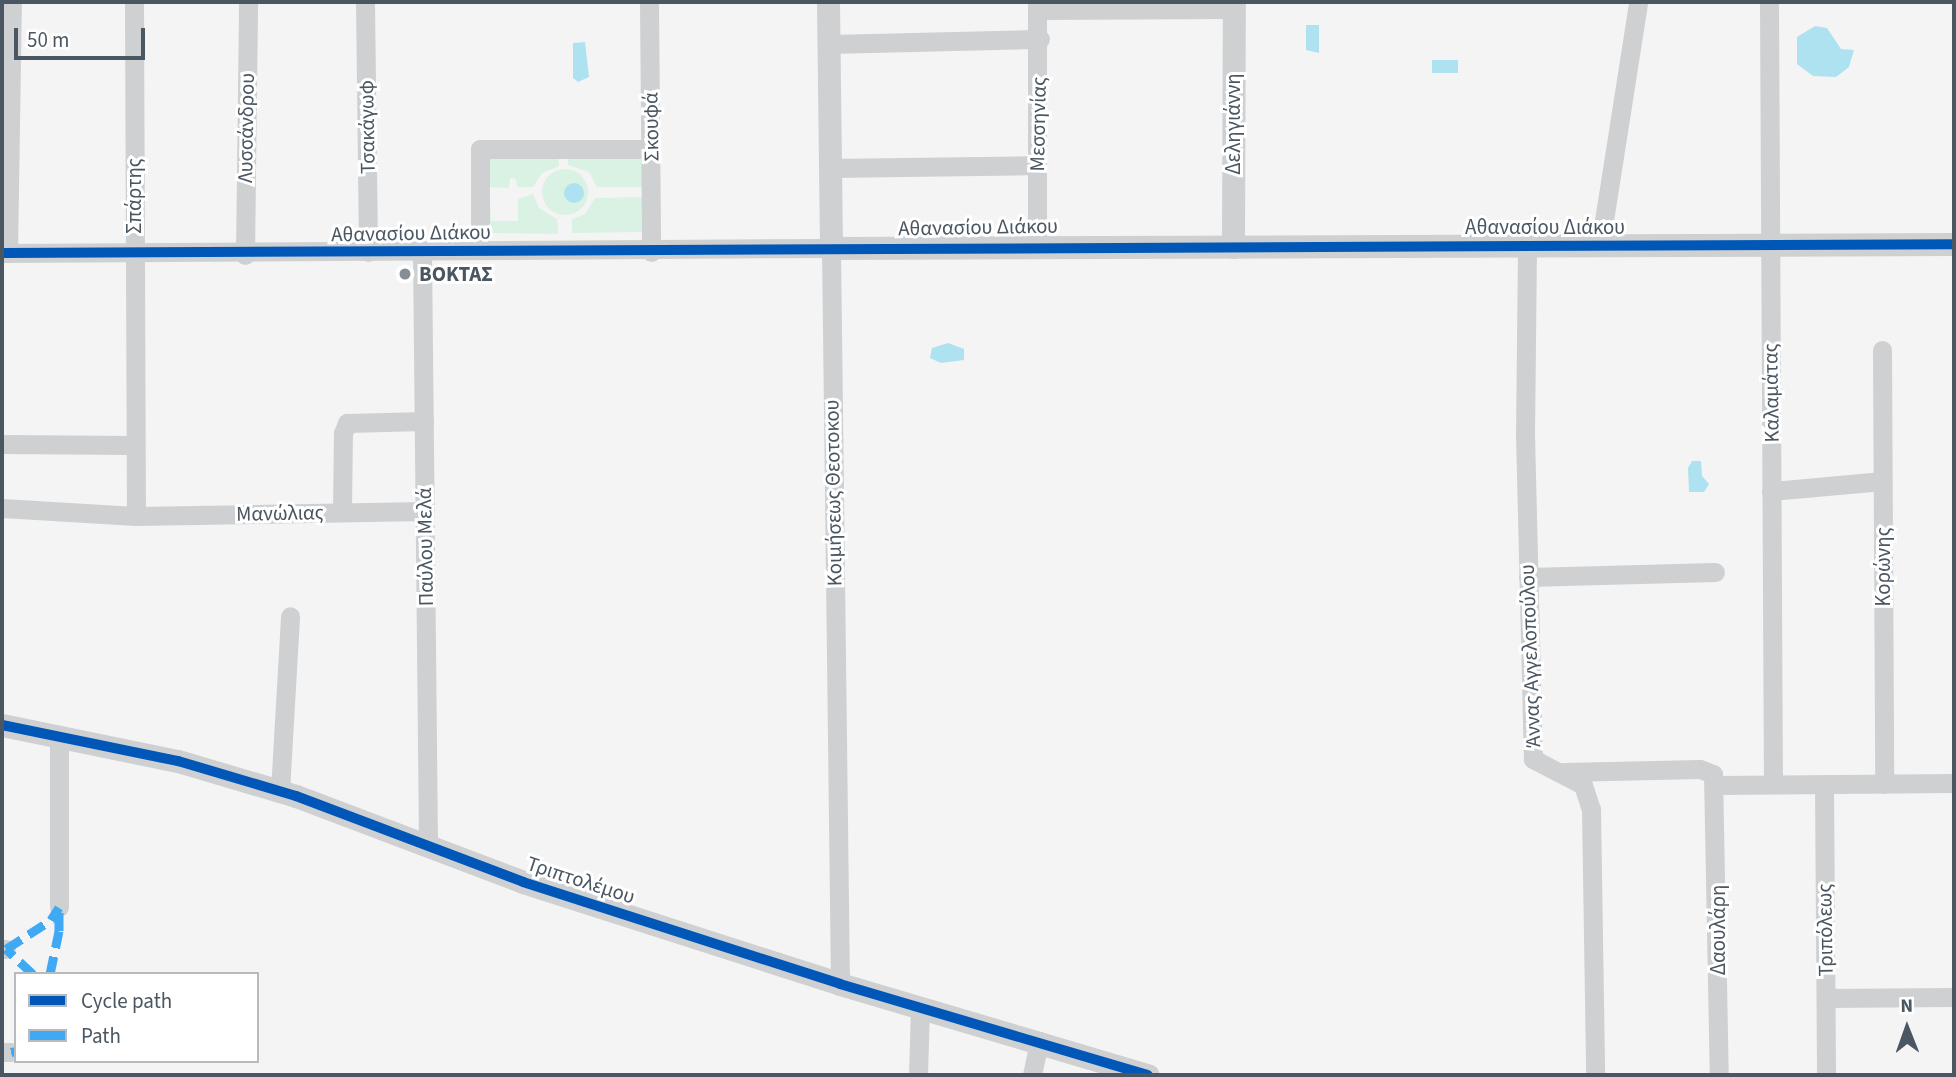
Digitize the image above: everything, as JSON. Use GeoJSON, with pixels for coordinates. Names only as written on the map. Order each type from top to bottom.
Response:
{"type":"FeatureCollection","features":[{"type":"Feature","properties":{"kind":"street"},"geometry":{"type":"LineString","coordinates":[[5,253],[12,2]]}},
{"type":"Feature","properties":{"kind":"street","name":"Σπάρτης"},"geometry":{"type":"LineString","coordinates":[[134,2],[136,516]]}},
{"type":"Feature","properties":{"kind":"street","name":"Λυσσάνδρου"},"geometry":{"type":"LineString","coordinates":[[244,255],[248,2]]}},
{"type":"Feature","properties":{"kind":"street","name":"Τσακάγωφ"},"geometry":{"type":"LineString","coordinates":[[365,2],[368,252]]}},
{"type":"Feature","properties":{"kind":"street","name":"Σκουφά"},"geometry":{"type":"LineString","coordinates":[[649,2],[651,252]]}},
{"type":"Feature","properties":{"kind":"street","name":"Κοιμήσεως Θεοτοκου"},"geometry":{"type":"LineString","coordinates":[[828,2],[840,984]]}},
{"type":"Feature","properties":{"kind":"street"},"geometry":{"type":"LineString","coordinates":[[1600,246],[1638,2]]}},
{"type":"Feature","properties":{"kind":"street","name":"Καλαμάτας"},"geometry":{"type":"LineString","coordinates":[[1769,2],[1773,784]]}},
{"type":"Feature","properties":{"kind":"street"},"geometry":{"type":"LineString","coordinates":[[1038,6],[1234,5]]}},
{"type":"Feature","properties":{"kind":"street","name":"Δεληγιάννη"},"geometry":{"type":"LineString","coordinates":[[1233,247],[1234,5]]}},
{"type":"Feature","properties":{"kind":"street","name":"Μεσσηνίας"},"geometry":{"type":"LineString","coordinates":[[1037,246],[1040,39],[1038,6]]}},
{"type":"Feature","properties":{"kind":"street"},"geometry":{"type":"LineString","coordinates":[[829,44],[1040,39]]}},
{"type":"Feature","properties":{"kind":"street"},"geometry":{"type":"LineString","coordinates":[[480,250],[480,149],[651,149]]}},
{"type":"Feature","properties":{"kind":"street"},"geometry":{"type":"LineString","coordinates":[[830,167],[1037,165]]}},
{"type":"Feature","properties":{"kind":"street","name":"Αθανασίου Διάκου"},"geometry":{"type":"LineString","coordinates":[[5,253],[134,256],[480,250],[651,252],[1037,246],[1954,244]]}},
{"type":"Feature","properties":{"kind":"street","name":"Άννας Αγγελοπούλου"},"geometry":{"type":"LineString","coordinates":[[1527,246],[1528,577],[1533,759],[1564,772],[1583,785],[1591,809],[1595,1075]]}},
{"type":"Feature","properties":{"kind":"street","name":"Παύλου Μελά"},"geometry":{"type":"LineString","coordinates":[[422,251],[428,843]]}},
{"type":"Feature","properties":{"kind":"street","name":"Κορώνης"},"geometry":{"type":"LineString","coordinates":[[1882,349],[1884,784]]}},
{"type":"Feature","properties":{"kind":"street"},"geometry":{"type":"LineString","coordinates":[[342,511],[342,433],[347,423],[424,421]]}},
{"type":"Feature","properties":{"kind":"street"},"geometry":{"type":"LineString","coordinates":[[2,444],[134,445]]}},
{"type":"Feature","properties":{"kind":"street"},"geometry":{"type":"LineString","coordinates":[[1771,491],[1883,481]]}},
{"type":"Feature","properties":{"kind":"street","name":"Μανώλιας"},"geometry":{"type":"LineString","coordinates":[[2,508],[136,516],[425,511]]}},
{"type":"Feature","properties":{"kind":"street"},"geometry":{"type":"LineString","coordinates":[[1528,577],[1715,572]]}},
{"type":"Feature","properties":{"kind":"street"},"geometry":{"type":"LineString","coordinates":[[280,791],[290,616]]}},
{"type":"Feature","properties":{"kind":"street","name":"Τριπτολέμου"},"geometry":{"type":"LineString","coordinates":[[2,725],[178,761],[280,791],[428,843],[523,882],[840,984],[1148,1075]]}},
{"type":"Feature","properties":{"kind":"street"},"geometry":{"type":"LineString","coordinates":[[59,736],[59,908]]}},
{"type":"Feature","properties":{"kind":"street"},"geometry":{"type":"LineString","coordinates":[[1564,772],[1700,768],[1713,774],[1717,785],[1954,783]]}},
{"type":"Feature","properties":{"kind":"street","name":"Τριπόλεως"},"geometry":{"type":"LineString","coordinates":[[1824,784],[1826,1075]]}},
{"type":"Feature","properties":{"kind":"street","name":"Δαουλάρη"},"geometry":{"type":"LineString","coordinates":[[1717,785],[1719,1075]]}},
{"type":"Feature","properties":{"kind":"street"},"geometry":{"type":"LineString","coordinates":[[1826,998],[1954,997]]}},
{"type":"Feature","properties":{"kind":"street"},"geometry":{"type":"LineString","coordinates":[[918,1075],[920,1007]]}},
{"type":"Feature","properties":{"kind":"street"},"geometry":{"type":"LineString","coordinates":[[1032,1075],[1038,1041]]}},
{"type":"Feature","properties":{"kind":"green space"},"geometry":{"type":"Polygon","coordinates":[[[558,152],[559,166],[542,173],[533,187],[517,187],[516,179],[510,178],[509,188],[484,187],[483,153],[558,152]]]}},
{"type":"Feature","properties":{"kind":"green space"},"geometry":{"type":"Polygon","coordinates":[[[568,152],[643,152],[643,187],[597,187],[589,172],[568,165],[568,152]]]}},
{"type":"Feature","properties":{"kind":"green space"},"geometry":{"type":"Polygon","coordinates":[[[565,169],[581,176],[588,192],[581,208],[565,215],[549,208],[542,192],[549,176],[565,169]]]}},
{"type":"Feature","properties":{"kind":"green space"},"geometry":{"type":"Polygon","coordinates":[[[533,194],[539,208],[557,219],[558,234],[484,233],[483,199],[490,199],[491,221],[518,221],[518,199],[533,194]]]}},
{"type":"Feature","properties":{"kind":"green space"},"geometry":{"type":"Polygon","coordinates":[[[643,197],[643,232],[572,233],[572,219],[585,214],[595,198],[643,197]]]}},
{"type":"Feature","properties":{"kind":"water"},"geometry":{"type":"Polygon","coordinates":[[[1306,25],[1319,25],[1319,53],[1306,50],[1306,25]]]}},
{"type":"Feature","properties":{"kind":"water"},"geometry":{"type":"Polygon","coordinates":[[[1815,26],[1827,28],[1841,49],[1854,50],[1849,67],[1836,77],[1813,76],[1797,64],[1797,37],[1815,26]]]}},
{"type":"Feature","properties":{"kind":"water"},"geometry":{"type":"Polygon","coordinates":[[[585,42],[589,77],[578,82],[573,78],[573,43],[585,42]]]}},
{"type":"Feature","properties":{"kind":"water"},"geometry":{"type":"Polygon","coordinates":[[[1432,60],[1458,60],[1458,73],[1432,73],[1432,60]]]}},
{"type":"Feature","properties":{"kind":"water"},"geometry":{"type":"Polygon","coordinates":[[[574,183],[581,186],[584,193],[581,200],[574,203],[567,200],[564,193],[567,186],[574,183]]]}},
{"type":"Feature","properties":{"kind":"water"},"geometry":{"type":"Polygon","coordinates":[[[948,343],[964,349],[964,360],[941,363],[930,358],[932,348],[948,343]]]}},
{"type":"Feature","properties":{"kind":"water"},"geometry":{"type":"Polygon","coordinates":[[[1692,461],[1701,461],[1702,476],[1709,484],[1704,492],[1689,492],[1688,468],[1692,461]]]}},
{"type":"Feature","properties":{"kind":"marked path"},"geometry":{"type":"LineString","coordinates":[[31,972],[6,949],[51,920],[59,907]]}},
{"type":"Feature","properties":{"kind":"marked path"},"geometry":{"type":"LineString","coordinates":[[50,972],[59,931],[59,907]]}},
{"type":"Feature","properties":{"kind":"cycle path"},"geometry":{"type":"LineString","coordinates":[[2,253],[1954,244]]}},
{"type":"Feature","properties":{"kind":"cycle path"},"geometry":{"type":"LineString","coordinates":[[2,725],[178,761],[296,796],[523,882],[840,984],[1148,1075]]}},
{"type":"Feature","properties":{"kind":"place","name":"ΒΟΚΤΑΣ"},"geometry":{"type":"Point","coordinates":[405,274]}}]}
